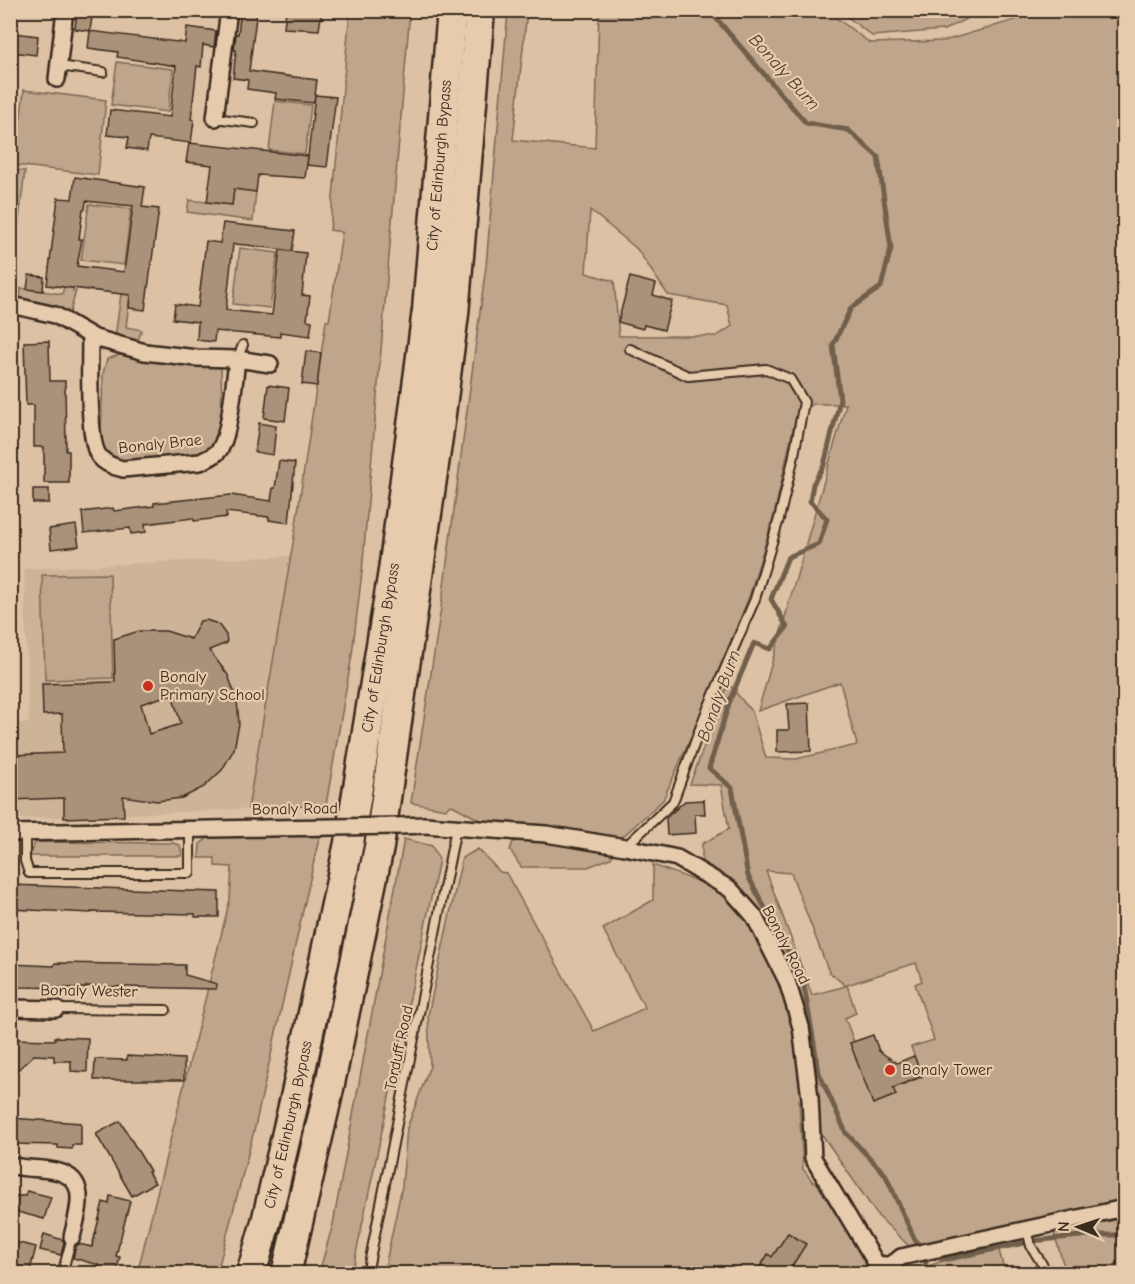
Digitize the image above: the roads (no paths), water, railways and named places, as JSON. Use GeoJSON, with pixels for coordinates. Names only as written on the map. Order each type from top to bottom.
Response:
{"type":"FeatureCollection","features":[{"type":"Feature","properties":{"kind":"highway","name":"City of Edinburgh Bypass"},"geometry":{"type":"LineString","coordinates":[[251,1274],[289,1121],[349,843],[393,571],[427,310],[452,10]]}},
{"type":"Feature","properties":{"kind":"highway","name":"City of Edinburgh Bypass"},"geometry":{"type":"LineString","coordinates":[[286,1274],[327,1098],[381,836],[454,314],[480,10]]}},
{"type":"Feature","properties":{"kind":"street"},"geometry":{"type":"LineString","coordinates":[[58,72],[66,10]]}},
{"type":"Feature","properties":{"kind":"street"},"geometry":{"type":"LineString","coordinates":[[215,118],[229,10]]}},
{"type":"Feature","properties":{"kind":"street"},"geometry":{"type":"LineString","coordinates":[[10,307],[16,306],[55,315],[90,336],[145,352],[197,358],[240,352],[270,364]]}},
{"type":"Feature","properties":{"kind":"street","name":"Bonaly Brae"},"geometry":{"type":"LineString","coordinates":[[90,336],[93,438],[100,458],[115,468],[123,469],[200,462],[216,453],[222,445],[226,431],[240,352]]}},
{"type":"Feature","properties":{"kind":"street","name":"Bonaly Road"},"geometry":{"type":"LineString","coordinates":[[18,833],[425,825],[546,834],[677,858],[730,889],[754,916],[787,981],[801,1028],[810,1098],[813,1158],[876,1263],[892,1265],[901,1257],[1125,1208]]}},
{"type":"Feature","properties":{"kind":"street","name":"Bonaly Wester"},"geometry":{"type":"LineString","coordinates":[[10,1008],[56,1009]]}},
{"type":"Feature","properties":{"kind":"street"},"geometry":{"type":"LineString","coordinates":[[10,1165],[63,1172],[72,1178],[77,1185],[79,1195],[72,1237]]}},
{"type":"Feature","properties":{"kind":"lane"},"geometry":{"type":"LineString","coordinates":[[58,72],[103,72]]}},
{"type":"Feature","properties":{"kind":"lane"},"geometry":{"type":"LineString","coordinates":[[215,118],[254,123]]}},
{"type":"Feature","properties":{"kind":"lane"},"geometry":{"type":"LineString","coordinates":[[625,847],[673,802],[705,715],[755,599],[782,509],[804,402],[790,380],[766,369],[688,376],[630,349]]}},
{"type":"Feature","properties":{"kind":"lane","name":"Torduff Road"},"geometry":{"type":"LineString","coordinates":[[367,1274],[456,828]]}},
{"type":"Feature","properties":{"kind":"lane","name":"Bonaly Road"},"geometry":{"type":"LineString","coordinates":[[18,833],[29,873],[190,873],[190,829]]}},
{"type":"Feature","properties":{"kind":"lane","name":"Bonaly Wester"},"geometry":{"type":"LineString","coordinates":[[56,1009],[166,1010]]}},
{"type":"Feature","properties":{"kind":"lane"},"geometry":{"type":"LineString","coordinates":[[1028,1230],[1031,1246],[1048,1274]]}},
{"type":"Feature","properties":{"kind":"lane"},"geometry":{"type":"LineString","coordinates":[[62,1274],[72,1237]]}},
{"type":"Feature","properties":{"kind":"waterway","name":"Bonaly Burn"},"geometry":{"type":"LineString","coordinates":[[709,10],[806,123],[848,130],[878,157],[891,248],[881,287],[851,308],[833,345],[840,400],[824,465],[813,484],[810,501],[827,519],[819,544],[788,557],[771,599],[787,627],[770,649],[754,643],[730,700],[709,768],[732,788],[748,876],[803,980],[819,1073],[846,1133],[885,1174],[915,1240],[924,1251]]}},
{"type":"Feature","properties":{"kind":"waterway"},"geometry":{"type":"LineString","coordinates":[[1032,1241],[1090,1235],[1124,1235]]}},
{"type":"Feature","properties":{"kind":"waterway"},"geometry":{"type":"LineString","coordinates":[[928,1257],[948,1259],[1024,1243]]}},
{"type":"Feature","properties":{"kind":"waterway"},"geometry":{"type":"LineString","coordinates":[[922,1274],[928,1257]]}},
{"type":"Feature","properties":{"kind":"place","name":"Bonaly Primary School"},"geometry":{"type":"Point","coordinates":[148,686]}},
{"type":"Feature","properties":{"kind":"place","name":"Bonaly Tower"},"geometry":{"type":"Point","coordinates":[890,1070]}}]}
